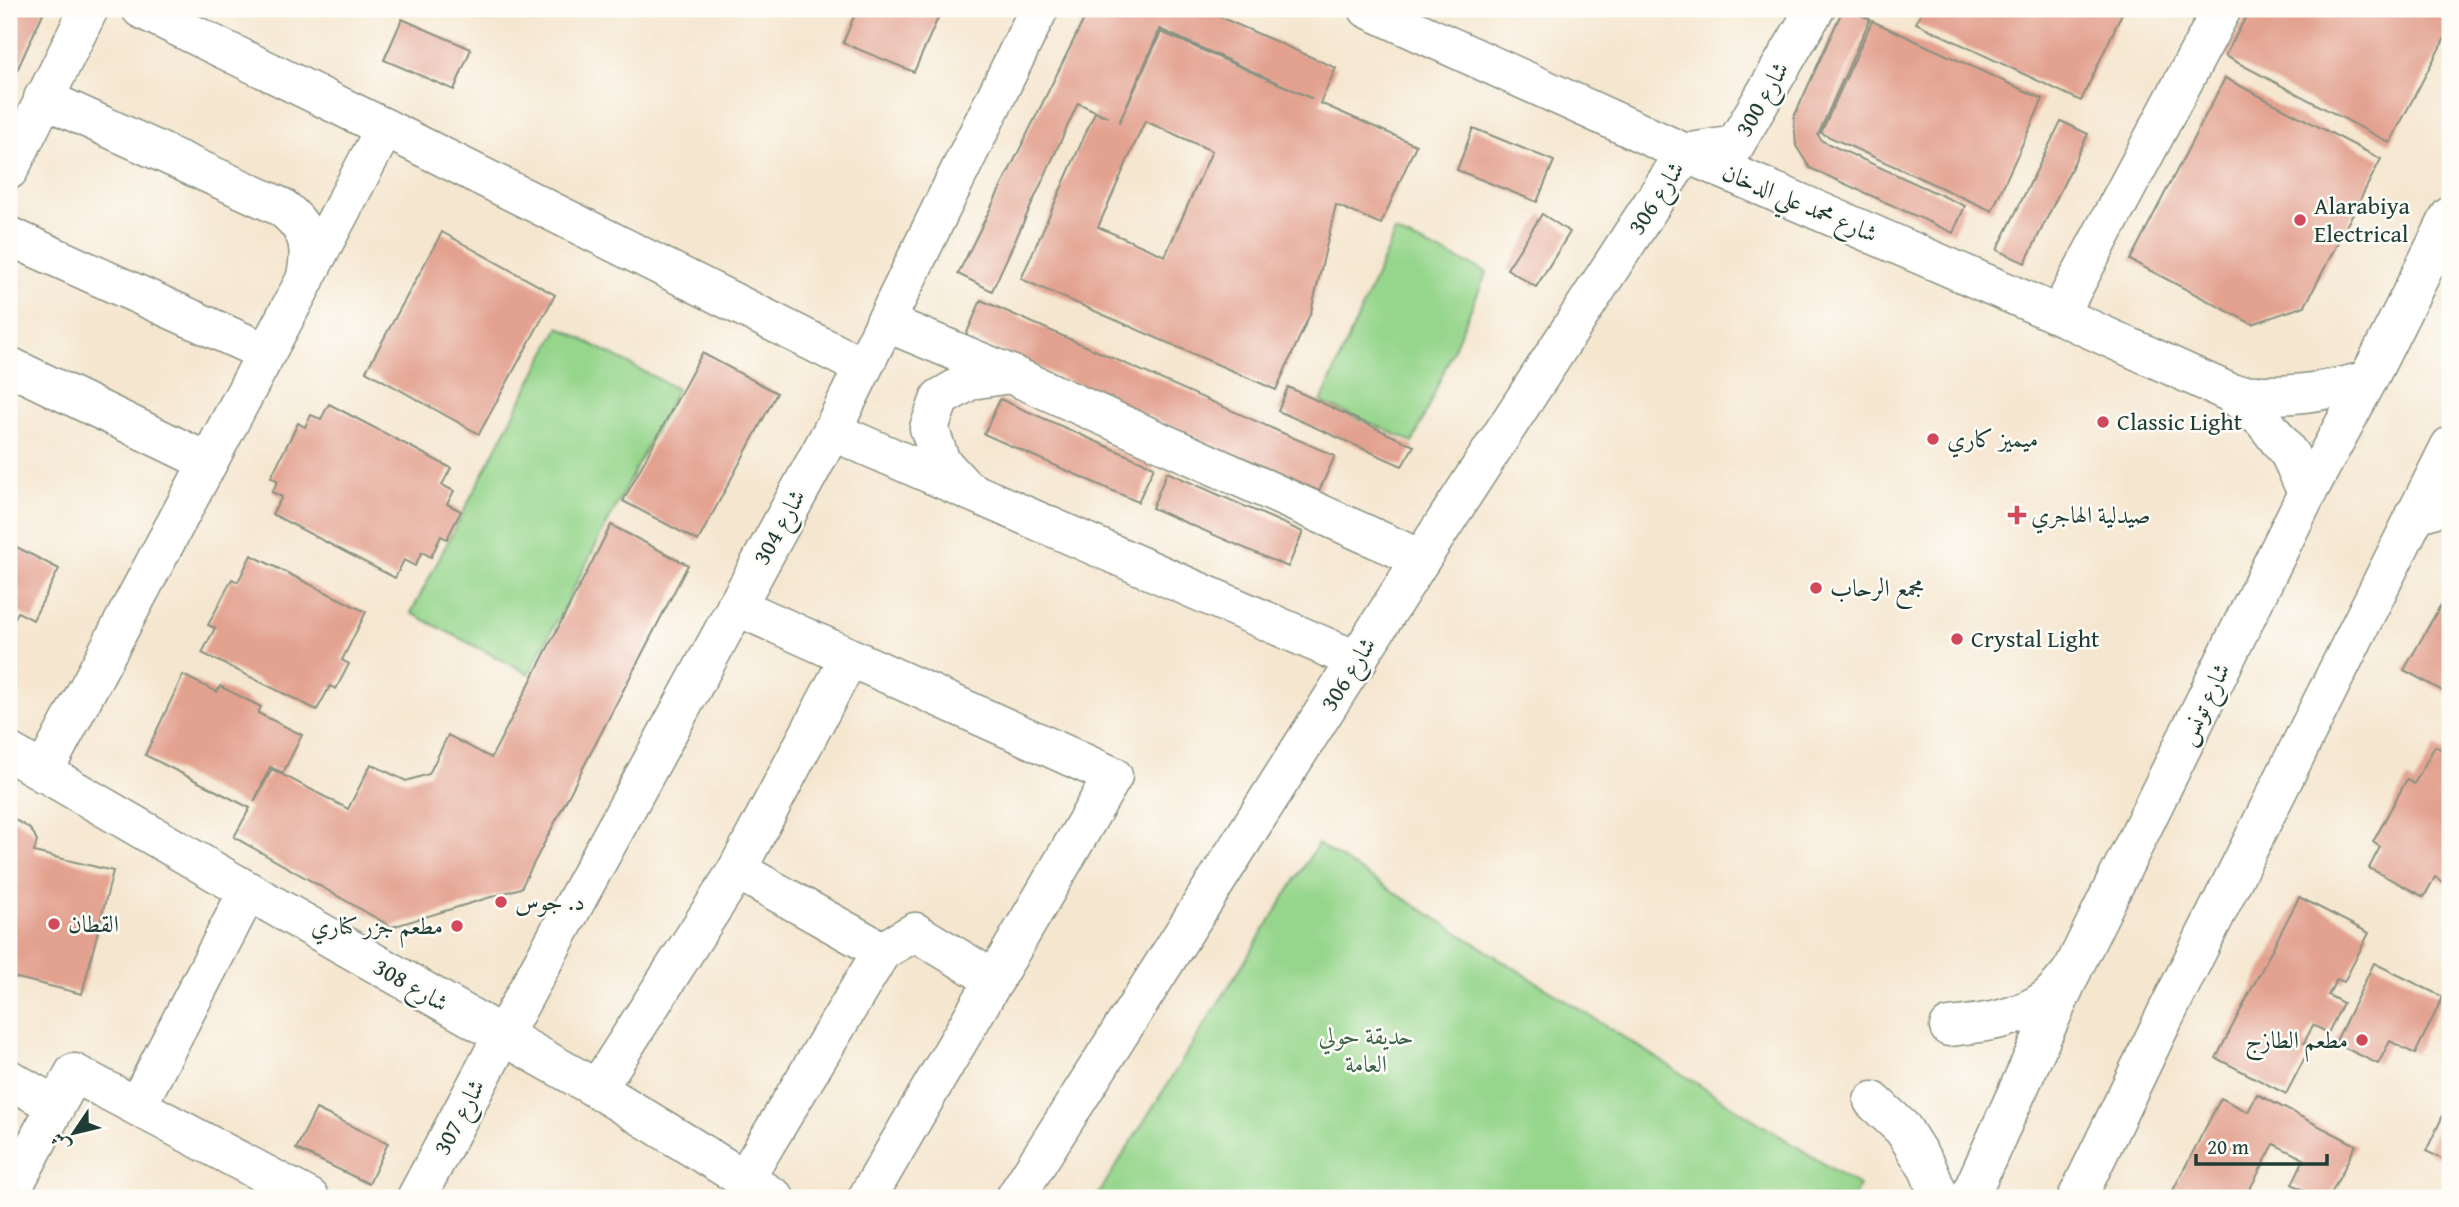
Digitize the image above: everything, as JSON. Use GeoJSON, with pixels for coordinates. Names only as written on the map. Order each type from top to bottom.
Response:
{"type":"FeatureCollection","features":[{"type":"Feature","properties":{"kind":"street"},"geometry":{"type":"LineString","coordinates":[[9,170],[89,9]]}},
{"type":"Feature","properties":{"kind":"street"},"geometry":{"type":"LineString","coordinates":[[141,9],[863,367]]}},
{"type":"Feature","properties":{"kind":"street","name":"شارع 304"},"geometry":{"type":"LineString","coordinates":[[502,1037],[832,431],[1039,9]]}},
{"type":"Feature","properties":{"kind":"street","name":"شارع محمد علي الدخان"},"geometry":{"type":"LineString","coordinates":[[1368,9],[1685,153],[2059,315],[2233,394],[2264,421],[2283,447],[2307,493]]}},
{"type":"Feature","properties":{"kind":"street","name":"شارع 300"},"geometry":{"type":"LineString","coordinates":[[1685,153],[1735,145],[1815,9]]}},
{"type":"Feature","properties":{"kind":"street"},"geometry":{"type":"LineString","coordinates":[[2059,315],[2222,9]]}},
{"type":"Feature","properties":{"kind":"street"},"geometry":{"type":"LineString","coordinates":[[43,98],[281,207],[298,219],[307,239],[310,259],[305,280]]}},
{"type":"Feature","properties":{"kind":"street"},"geometry":{"type":"LineString","coordinates":[[43,773],[385,128]]}},
{"type":"Feature","properties":{"kind":"street","name":"شارع 306"},"geometry":{"type":"LineString","coordinates":[[1015,1198],[1358,661],[1420,559],[1685,153]]}},
{"type":"Feature","properties":{"kind":"street","name":"شارع تونس"},"geometry":{"type":"LineString","coordinates":[[1969,1198],[2072,971],[2307,493],[2368,380],[2450,216]]}},
{"type":"Feature","properties":{"kind":"street"},"geometry":{"type":"LineString","coordinates":[[9,236],[265,352]]}},
{"type":"Feature","properties":{"kind":"street"},"geometry":{"type":"LineString","coordinates":[[884,322],[1010,374],[1420,559]]}},
{"type":"Feature","properties":{"kind":"street"},"geometry":{"type":"LineString","coordinates":[[9,366],[208,462]]}},
{"type":"Feature","properties":{"kind":"street"},"geometry":{"type":"LineString","coordinates":[[966,489],[941,462],[929,428],[940,398],[971,380],[1010,374]]}},
{"type":"Feature","properties":{"kind":"street","name":"شارع محمد علي الدخان"},"geometry":{"type":"LineString","coordinates":[[2233,394],[2278,397],[2324,392],[2368,380]]}},
{"type":"Feature","properties":{"kind":"street"},"geometry":{"type":"LineString","coordinates":[[832,431],[1358,661]]}},
{"type":"Feature","properties":{"kind":"street"},"geometry":{"type":"LineString","coordinates":[[2077,1198],[2450,446]]}},
{"type":"Feature","properties":{"kind":"street"},"geometry":{"type":"LineString","coordinates":[[2414,515],[2450,503]]}},
{"type":"Feature","properties":{"kind":"street"},"geometry":{"type":"LineString","coordinates":[[736,606],[1113,775],[867,1198]]}},
{"type":"Feature","properties":{"kind":"street"},"geometry":{"type":"LineString","coordinates":[[597,1089],[737,870],[849,658]]}},
{"type":"Feature","properties":{"kind":"street","name":"شارع 308"},"geometry":{"type":"LineString","coordinates":[[9,752],[502,1037],[597,1089],[760,1189]]}},
{"type":"Feature","properties":{"kind":"street"},"geometry":{"type":"LineString","coordinates":[[737,870],[882,951]]}},
{"type":"Feature","properties":{"kind":"street"},"geometry":{"type":"LineString","coordinates":[[137,1106],[248,891]]}},
{"type":"Feature","properties":{"kind":"street"},"geometry":{"type":"LineString","coordinates":[[760,1189],[882,951],[915,932],[995,979]]}},
{"type":"Feature","properties":{"kind":"street"},"geometry":{"type":"LineString","coordinates":[[1949,1027],[2017,1016],[2046,999],[2072,971]]}},
{"type":"Feature","properties":{"kind":"street","name":"شارع 307"},"geometry":{"type":"LineString","coordinates":[[416,1198],[502,1037]]}},
{"type":"Feature","properties":{"kind":"street"},"geometry":{"type":"LineString","coordinates":[[10,1190],[74,1073],[310,1198]]}},
{"type":"Feature","properties":{"kind":"street"},"geometry":{"type":"LineString","coordinates":[[9,1079],[56,1106]]}},
{"type":"Feature","properties":{"kind":"street"},"geometry":{"type":"LineString","coordinates":[[1873,1101],[1903,1129],[1928,1169],[1940,1198]]}},
{"type":"Feature","properties":{"kind":"green space"},"geometry":{"type":"Polygon","coordinates":[[[1395,232],[1487,272],[1413,442],[1321,402],[1395,232]]]}},
{"type":"Feature","properties":{"kind":"green space"},"geometry":{"type":"Polygon","coordinates":[[[559,327],[677,389],[529,674],[411,613],[559,327]]]}},
{"type":"Feature","properties":{"kind":"green space","name":"حديقة حولي العامة"},"geometry":{"type":"Polygon","coordinates":[[[1318,844],[1859,1186],[1853,1198],[1096,1198],[1318,844]]]}},
{"type":"Feature","properties":{"kind":"building"},"geometry":{"type":"Polygon","coordinates":[[[9,9],[45,9],[9,88],[9,9]]]}},
{"type":"Feature","properties":{"kind":"building"},"geometry":{"type":"Polygon","coordinates":[[[857,9],[942,9],[914,72],[843,43],[857,9]]]}},
{"type":"Feature","properties":{"kind":"building"},"geometry":{"type":"Polygon","coordinates":[[[1089,9],[1202,9],[1336,68],[1320,103],[1416,145],[1381,224],[1336,205],[1311,312],[1276,390],[1021,279],[1095,112],[1108,117],[1078,103],[992,291],[958,274],[1089,9]],[[1160,29],[1119,123],[1161,32],[1313,99],[1160,29]],[[1145,121],[1098,227],[1165,256],[1212,151],[1145,121]]]}},
{"type":"Feature","properties":{"kind":"building"},"geometry":{"type":"Polygon","coordinates":[[[1843,9],[1870,19],[1818,135],[1822,141],[1965,206],[1953,233],[1810,168],[1796,146],[1794,117],[1843,9]]]}},
{"type":"Feature","properties":{"kind":"building"},"geometry":{"type":"Polygon","coordinates":[[[1923,9],[2124,9],[2081,101],[1916,23],[1923,9]]]}},
{"type":"Feature","properties":{"kind":"building"},"geometry":{"type":"Polygon","coordinates":[[[2250,9],[2450,9],[2450,28],[2390,143],[2225,56],[2250,9]]]}},
{"type":"Feature","properties":{"kind":"building"},"geometry":{"type":"Polygon","coordinates":[[[402,19],[471,49],[454,90],[384,60],[402,19]]]}},
{"type":"Feature","properties":{"kind":"building"},"geometry":{"type":"Polygon","coordinates":[[[1872,21],[2043,99],[1992,211],[1821,133],[1872,21]]]}},
{"type":"Feature","properties":{"kind":"building"},"geometry":{"type":"Polygon","coordinates":[[[2225,78],[2381,159],[2305,306],[2252,324],[2130,260],[2225,78]]]}},
{"type":"Feature","properties":{"kind":"building"},"geometry":{"type":"Polygon","coordinates":[[[2061,121],[2088,134],[2025,263],[1997,250],[2061,121]]]}},
{"type":"Feature","properties":{"kind":"building"},"geometry":{"type":"Polygon","coordinates":[[[1473,128],[1554,161],[1537,202],[1457,170],[1473,128]]]}},
{"type":"Feature","properties":{"kind":"building"},"geometry":{"type":"Polygon","coordinates":[[[1542,214],[1570,232],[1536,287],[1507,269],[1542,214]]]}},
{"type":"Feature","properties":{"kind":"building"},"geometry":{"type":"Polygon","coordinates":[[[442,232],[555,295],[479,434],[366,371],[442,232]]]}},
{"type":"Feature","properties":{"kind":"building"},"geometry":{"type":"Polygon","coordinates":[[[981,300],[1335,456],[1319,491],[966,335],[981,300]]]}},
{"type":"Feature","properties":{"kind":"building"},"geometry":{"type":"Polygon","coordinates":[[[702,353],[777,393],[698,541],[623,501],[702,353]]]}},
{"type":"Feature","properties":{"kind":"building"},"geometry":{"type":"Polygon","coordinates":[[[1288,387],[1414,446],[1402,466],[1278,411],[1288,387]]]}},
{"type":"Feature","properties":{"kind":"building"},"geometry":{"type":"Polygon","coordinates":[[[1000,399],[1154,467],[1138,502],[984,434],[1000,399]]]}},
{"type":"Feature","properties":{"kind":"building"},"geometry":{"type":"Polygon","coordinates":[[[329,404],[451,468],[442,485],[454,491],[447,504],[461,511],[447,539],[441,536],[431,557],[422,552],[415,566],[404,560],[395,578],[272,514],[282,497],[272,492],[278,481],[271,477],[298,423],[305,427],[311,415],[321,419],[329,404]]]}},
{"type":"Feature","properties":{"kind":"building"},"geometry":{"type":"Polygon","coordinates":[[[1167,472],[1303,532],[1288,567],[1152,508],[1167,472]]]}},
{"type":"Feature","properties":{"kind":"building"},"geometry":{"type":"Polygon","coordinates":[[[611,525],[688,565],[521,888],[392,927],[234,837],[250,808],[145,755],[183,675],[217,692],[220,686],[261,707],[258,713],[302,735],[283,773],[270,767],[254,802],[272,769],[348,809],[371,764],[406,781],[429,774],[448,735],[491,758],[611,525]]]}},
{"type":"Feature","properties":{"kind":"building"},"geometry":{"type":"Polygon","coordinates":[[[9,543],[59,569],[33,620],[18,612],[9,629],[9,543]]]}},
{"type":"Feature","properties":{"kind":"building"},"geometry":{"type":"Polygon","coordinates":[[[251,555],[366,612],[342,660],[349,664],[336,689],[330,686],[317,710],[202,653],[215,628],[208,625],[232,579],[238,582],[251,555]]]}},
{"type":"Feature","properties":{"kind":"building"},"geometry":{"type":"Polygon","coordinates":[[[2450,596],[2450,695],[2404,670],[2440,606],[2450,596]]]}},
{"type":"Feature","properties":{"kind":"building"},"geometry":{"type":"Polygon","coordinates":[[[2435,746],[2450,755],[2450,886],[2435,877],[2424,897],[2369,868],[2380,847],[2373,842],[2407,779],[2414,784],[2435,746]]]}},
{"type":"Feature","properties":{"kind":"building","name":"القطان"},"geometry":{"type":"Polygon","coordinates":[[[9,816],[34,834],[37,841],[34,852],[113,871],[82,994],[9,976],[9,816]]]}},
{"type":"Feature","properties":{"kind":"building"},"geometry":{"type":"Polygon","coordinates":[[[2299,897],[2369,933],[2344,982],[2337,979],[2328,995],[2343,1003],[2328,1033],[2313,1025],[2304,1043],[2311,1046],[2286,1094],[2216,1058],[2299,897]]]}},
{"type":"Feature","properties":{"kind":"building"},"geometry":{"type":"Polygon","coordinates":[[[2374,963],[2443,997],[2415,1054],[2390,1041],[2378,1064],[2335,1043],[2374,963]]]}},
{"type":"Feature","properties":{"kind":"building"},"geometry":{"type":"Polygon","coordinates":[[[2257,1094],[2356,1145],[2329,1198],[2318,1198],[2292,1184],[2304,1159],[2274,1144],[2245,1198],[2179,1198],[2171,1194],[2221,1098],[2248,1112],[2257,1094]]]}},
{"type":"Feature","properties":{"kind":"building"},"geometry":{"type":"Polygon","coordinates":[[[2450,1101],[2450,1163],[2426,1151],[2450,1101]]]}},
{"type":"Feature","properties":{"kind":"building"},"geometry":{"type":"Polygon","coordinates":[[[316,1109],[388,1143],[369,1184],[296,1149],[316,1109]]]}},
{"type":"Feature","properties":{"kind":"place","name":"Alarabiya Electrical"},"geometry":{"type":"Point","coordinates":[2300,220]}},
{"type":"Feature","properties":{"kind":"place","name":"Classic Light"},"geometry":{"type":"Point","coordinates":[2103,422]}},
{"type":"Feature","properties":{"kind":"place","name":"ميميز كاري"},"geometry":{"type":"Point","coordinates":[1933,439]}},
{"type":"Feature","properties":{"kind":"place","name":"صيدلية الهاجري"},"geometry":{"type":"Point","coordinates":[2017,515]}},
{"type":"Feature","properties":{"kind":"place","name":"مجمع الرحاب"},"geometry":{"type":"Point","coordinates":[1816,588]}},
{"type":"Feature","properties":{"kind":"place","name":"Crystal Light"},"geometry":{"type":"Point","coordinates":[1957,639]}},
{"type":"Feature","properties":{"kind":"place","name":"د. جوس"},"geometry":{"type":"Point","coordinates":[501,902]}},
{"type":"Feature","properties":{"kind":"place","name":"القطان"},"geometry":{"type":"Point","coordinates":[54,924]}},
{"type":"Feature","properties":{"kind":"place","name":"مطعم جزر كناري"},"geometry":{"type":"Point","coordinates":[457,926]}},
{"type":"Feature","properties":{"kind":"place","name":"مطعم الطازج"},"geometry":{"type":"Point","coordinates":[2362,1040]}}]}
